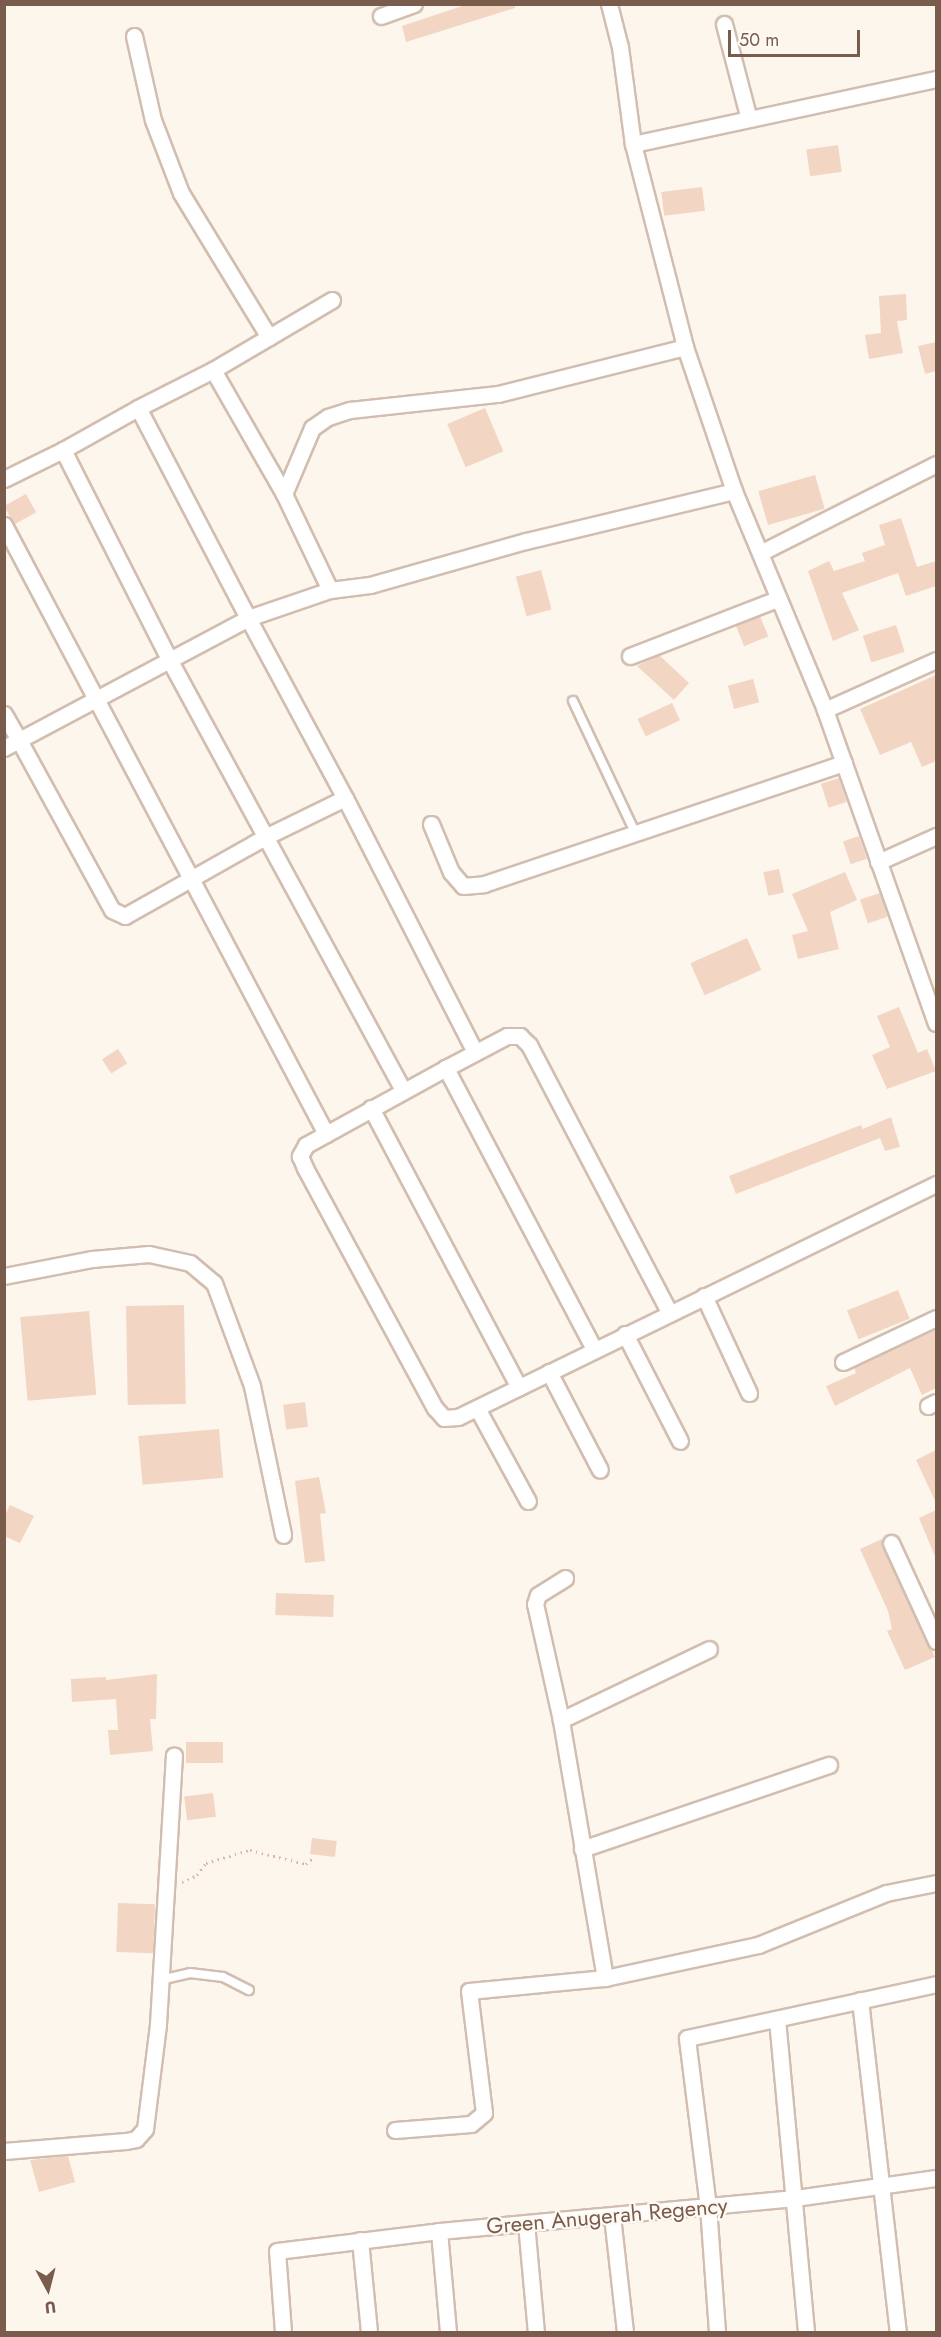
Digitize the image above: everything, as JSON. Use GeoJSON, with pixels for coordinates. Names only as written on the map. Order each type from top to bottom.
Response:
{"type":"FeatureCollection","features":[{"type":"Feature","properties":{"kind":"street"},"geometry":{"type":"LineString","coordinates":[[381,16],[414,4]]}},
{"type":"Feature","properties":{"kind":"street"},"geometry":{"type":"LineString","coordinates":[[609,4],[620,47],[633,144],[685,346],[734,490],[762,552],[777,599],[825,710],[936,1023]]}},
{"type":"Feature","properties":{"kind":"street"},"geometry":{"type":"LineString","coordinates":[[724,24],[749,119]]}},
{"type":"Feature","properties":{"kind":"street"},"geometry":{"type":"LineString","coordinates":[[134,36],[153,120],[182,193],[269,337]]}},
{"type":"Feature","properties":{"kind":"street"},"geometry":{"type":"LineString","coordinates":[[633,144],[936,80]]}},
{"type":"Feature","properties":{"kind":"street"},"geometry":{"type":"LineString","coordinates":[[4,479],[213,370],[332,300]]}},
{"type":"Feature","properties":{"kind":"street"},"geometry":{"type":"LineString","coordinates":[[284,494],[312,428],[328,417],[350,410],[498,394],[685,346]]}},
{"type":"Feature","properties":{"kind":"street"},"geometry":{"type":"LineString","coordinates":[[213,370],[284,494],[330,590]]}},
{"type":"Feature","properties":{"kind":"street"},"geometry":{"type":"LineString","coordinates":[[138,408],[345,798],[475,1052]]}},
{"type":"Feature","properties":{"kind":"street"},"geometry":{"type":"LineString","coordinates":[[63,450],[170,662],[402,1090]]}},
{"type":"Feature","properties":{"kind":"street"},"geometry":{"type":"LineString","coordinates":[[762,552],[936,464]]}},
{"type":"Feature","properties":{"kind":"street"},"geometry":{"type":"LineString","coordinates":[[4,748],[170,662],[248,618],[330,590],[370,585],[526,541],[734,490]]}},
{"type":"Feature","properties":{"kind":"street"},"geometry":{"type":"LineString","coordinates":[[4,525],[189,880],[326,1134]]}},
{"type":"Feature","properties":{"kind":"street"},"geometry":{"type":"LineString","coordinates":[[630,656],[777,599]]}},
{"type":"Feature","properties":{"kind":"street"},"geometry":{"type":"LineString","coordinates":[[825,710],[936,660]]}},
{"type":"Feature","properties":{"kind":"street"},"geometry":{"type":"LineString","coordinates":[[4,714],[112,910],[124,916],[265,837],[345,798]]}},
{"type":"Feature","properties":{"kind":"street"},"geometry":{"type":"LineString","coordinates":[[431,824],[451,872],[463,886],[484,884],[844,764]]}},
{"type":"Feature","properties":{"kind":"street"},"geometry":{"type":"LineString","coordinates":[[878,862],[936,836]]}},
{"type":"Feature","properties":{"kind":"street"},"geometry":{"type":"LineString","coordinates":[[670,1313],[529,1045],[520,1036],[507,1036],[402,1090],[306,1146],[300,1156],[435,1408],[444,1418],[458,1417],[477,1408],[936,1184]]}},
{"type":"Feature","properties":{"kind":"street"},"geometry":{"type":"LineString","coordinates":[[446,1068],[594,1349]]}},
{"type":"Feature","properties":{"kind":"street"},"geometry":{"type":"LineString","coordinates":[[371,1108],[519,1387]]}},
{"type":"Feature","properties":{"kind":"street"},"geometry":{"type":"LineString","coordinates":[[4,1276],[92,1260],[149,1254],[189,1263],[214,1283],[252,1386],[282,1535]]}},
{"type":"Feature","properties":{"kind":"street"},"geometry":{"type":"LineString","coordinates":[[704,1296],[749,1393]]}},
{"type":"Feature","properties":{"kind":"street"},"geometry":{"type":"LineString","coordinates":[[843,1362],[936,1318]]}},
{"type":"Feature","properties":{"kind":"street"},"geometry":{"type":"LineString","coordinates":[[625,1334],[680,1441]]}},
{"type":"Feature","properties":{"kind":"street"},"geometry":{"type":"LineString","coordinates":[[549,1372],[600,1470]]}},
{"type":"Feature","properties":{"kind":"street"},"geometry":{"type":"LineString","coordinates":[[477,1408],[528,1501]]}},
{"type":"Feature","properties":{"kind":"street"},"geometry":{"type":"LineString","coordinates":[[891,1544],[936,1641]]}},
{"type":"Feature","properties":{"kind":"street"},"geometry":{"type":"LineString","coordinates":[[565,1578],[538,1594],[536,1604],[561,1720],[605,1978]]}},
{"type":"Feature","properties":{"kind":"street"},"geometry":{"type":"LineString","coordinates":[[561,1720],[709,1649]]}},
{"type":"Feature","properties":{"kind":"street"},"geometry":{"type":"LineString","coordinates":[[4,2151],[126,2141],[142,2135],[158,2024],[158,1980],[174,1755]]}},
{"type":"Feature","properties":{"kind":"street"},"geometry":{"type":"LineString","coordinates":[[582,1849],[829,1765]]}},
{"type":"Feature","properties":{"kind":"street"},"geometry":{"type":"LineString","coordinates":[[395,2130],[471,2124],[484,2113],[470,1991],[605,1978],[758,1945],[886,1893],[936,1884]]}},
{"type":"Feature","properties":{"kind":"street"},"geometry":{"type":"LineString","coordinates":[[717,2332],[708,2207],[687,2038],[936,1984]]}},
{"type":"Feature","properties":{"kind":"street"},"geometry":{"type":"LineString","coordinates":[[860,2000],[898,2332]]}},
{"type":"Feature","properties":{"kind":"street"},"geometry":{"type":"LineString","coordinates":[[777,2019],[806,2332]]}},
{"type":"Feature","properties":{"kind":"street","name":"Green Anugerah Regency"},"geometry":{"type":"LineString","coordinates":[[283,2332],[277,2251],[439,2231],[795,2198],[936,2178]]}},
{"type":"Feature","properties":{"kind":"street"},"geometry":{"type":"LineString","coordinates":[[612,2216],[625,2332]]}},
{"type":"Feature","properties":{"kind":"street"},"geometry":{"type":"LineString","coordinates":[[526,2223],[536,2332]]}},
{"type":"Feature","properties":{"kind":"street"},"geometry":{"type":"LineString","coordinates":[[439,2231],[448,2332]]}},
{"type":"Feature","properties":{"kind":"street"},"geometry":{"type":"LineString","coordinates":[[360,2240],[369,2332]]}},
{"type":"Feature","properties":{"kind":"lane"},"geometry":{"type":"LineString","coordinates":[[573,701],[635,832]]}},
{"type":"Feature","properties":{"kind":"lane"},"geometry":{"type":"LineString","coordinates":[[158,1980],[190,1972],[224,1977],[249,1990]]}},
{"type":"Feature","properties":{"kind":"path"},"geometry":{"type":"LineString","coordinates":[[164,1890],[197,1875],[206,1863],[249,1850],[306,1863],[312,1860]]}},
{"type":"Feature","properties":{"kind":"building"},"geometry":{"type":"Polygon","coordinates":[[[468,4],[515,4],[515,8],[406,42],[402,26],[468,4]]]}},
{"type":"Feature","properties":{"kind":"building"},"geometry":{"type":"Polygon","coordinates":[[[838,145],[842,172],[810,176],[806,149],[838,145]]]}},
{"type":"Feature","properties":{"kind":"building"},"geometry":{"type":"Polygon","coordinates":[[[702,187],[705,211],[664,216],[661,192],[702,187]]]}},
{"type":"Feature","properties":{"kind":"building"},"geometry":{"type":"Polygon","coordinates":[[[906,294],[907,320],[897,321],[903,353],[869,359],[865,335],[881,333],[879,296],[906,294]]]}},
{"type":"Feature","properties":{"kind":"building"},"geometry":{"type":"Polygon","coordinates":[[[936,342],[936,371],[925,374],[918,346],[936,342]]]}},
{"type":"Feature","properties":{"kind":"building"},"geometry":{"type":"Polygon","coordinates":[[[485,408],[503,451],[466,467],[447,424],[485,408]]]}},
{"type":"Feature","properties":{"kind":"building"},"geometry":{"type":"Polygon","coordinates":[[[815,475],[825,509],[768,525],[758,491],[815,475]]]}},
{"type":"Feature","properties":{"kind":"building"},"geometry":{"type":"Polygon","coordinates":[[[26,494],[36,512],[14,524],[4,506],[26,494]]]}},
{"type":"Feature","properties":{"kind":"building"},"geometry":{"type":"Polygon","coordinates":[[[901,518],[917,567],[936,561],[936,586],[906,596],[898,573],[842,593],[859,630],[833,641],[808,571],[829,561],[834,571],[865,561],[862,553],[885,545],[879,525],[901,518]]]}},
{"type":"Feature","properties":{"kind":"building"},"geometry":{"type":"Polygon","coordinates":[[[541,570],[552,610],[526,616],[516,577],[541,570]]]}},
{"type":"Feature","properties":{"kind":"building"},"geometry":{"type":"Polygon","coordinates":[[[760,616],[768,636],[744,646],[736,626],[760,616]]]}},
{"type":"Feature","properties":{"kind":"building"},"geometry":{"type":"Polygon","coordinates":[[[896,625],[905,652],[871,662],[863,636],[896,625]]]}},
{"type":"Feature","properties":{"kind":"building"},"geometry":{"type":"Polygon","coordinates":[[[659,655],[689,683],[674,700],[637,666],[659,655]]]}},
{"type":"Feature","properties":{"kind":"building"},"geometry":{"type":"Polygon","coordinates":[[[936,675],[936,761],[922,767],[911,742],[880,755],[860,709],[936,675]]]}},
{"type":"Feature","properties":{"kind":"building"},"geometry":{"type":"Polygon","coordinates":[[[753,679],[759,702],[734,709],[728,686],[753,679]]]}},
{"type":"Feature","properties":{"kind":"building"},"geometry":{"type":"Polygon","coordinates":[[[672,703],[680,720],[646,736],[638,719],[672,703]]]}},
{"type":"Feature","properties":{"kind":"building"},"geometry":{"type":"Polygon","coordinates":[[[839,778],[847,802],[829,808],[821,784],[839,778]]]}},
{"type":"Feature","properties":{"kind":"building"},"geometry":{"type":"Polygon","coordinates":[[[859,836],[867,859],[851,864],[843,842],[859,836]]]}},
{"type":"Feature","properties":{"kind":"building"},"geometry":{"type":"Polygon","coordinates":[[[779,869],[784,892],[768,896],[763,872],[779,869]]]}},
{"type":"Feature","properties":{"kind":"building"},"geometry":{"type":"Polygon","coordinates":[[[845,872],[857,900],[830,912],[839,949],[798,959],[792,935],[808,931],[792,894],[845,872]]]}},
{"type":"Feature","properties":{"kind":"building"},"geometry":{"type":"Polygon","coordinates":[[[880,893],[888,917],[868,923],[860,899],[880,893]]]}},
{"type":"Feature","properties":{"kind":"building"},"geometry":{"type":"Polygon","coordinates":[[[747,938],[761,970],[705,995],[690,963],[747,938]]]}},
{"type":"Feature","properties":{"kind":"building"},"geometry":{"type":"Polygon","coordinates":[[[899,1007],[918,1053],[927,1049],[936,1071],[887,1089],[872,1055],[890,1047],[877,1016],[899,1007]]]}},
{"type":"Feature","properties":{"kind":"building"},"geometry":{"type":"Polygon","coordinates":[[[118,1049],[127,1063],[111,1074],[102,1059],[118,1049]]]}},
{"type":"Feature","properties":{"kind":"building"},"geometry":{"type":"Polygon","coordinates":[[[891,1117],[900,1147],[885,1151],[880,1138],[736,1194],[729,1176],[861,1125],[863,1129],[891,1117]]]}},
{"type":"Feature","properties":{"kind":"building"},"geometry":{"type":"Polygon","coordinates":[[[898,1290],[910,1319],[859,1339],[847,1311],[898,1290]]]}},
{"type":"Feature","properties":{"kind":"building"},"geometry":{"type":"Polygon","coordinates":[[[184,1305],[186,1404],[128,1405],[126,1306],[184,1305]]]}},
{"type":"Feature","properties":{"kind":"building"},"geometry":{"type":"Polygon","coordinates":[[[89,1311],[96,1395],[28,1401],[20,1317],[89,1311]]]}},
{"type":"Feature","properties":{"kind":"building"},"geometry":{"type":"Polygon","coordinates":[[[936,1330],[936,1388],[922,1395],[910,1368],[835,1406],[826,1386],[856,1373],[854,1368],[936,1330]]]}},
{"type":"Feature","properties":{"kind":"building"},"geometry":{"type":"Polygon","coordinates":[[[305,1402],[308,1427],[286,1429],[283,1405],[305,1402]]]}},
{"type":"Feature","properties":{"kind":"building"},"geometry":{"type":"Polygon","coordinates":[[[219,1429],[223,1478],[143,1485],[138,1436],[219,1429]]]}},
{"type":"Feature","properties":{"kind":"building"},"geometry":{"type":"Polygon","coordinates":[[[936,1450],[936,1503],[916,1460],[936,1450]]]}},
{"type":"Feature","properties":{"kind":"building"},"geometry":{"type":"Polygon","coordinates":[[[319,1477],[326,1513],[320,1514],[325,1561],[305,1563],[295,1481],[319,1477]]]}},
{"type":"Feature","properties":{"kind":"building"},"geometry":{"type":"Polygon","coordinates":[[[10,1505],[34,1516],[20,1543],[4,1536],[4,1517],[10,1505]]]}},
{"type":"Feature","properties":{"kind":"building"},"geometry":{"type":"Polygon","coordinates":[[[936,1510],[936,1559],[919,1518],[936,1510]]]}},
{"type":"Feature","properties":{"kind":"building"},"geometry":{"type":"Polygon","coordinates":[[[882,1539],[882,1547],[935,1657],[905,1670],[887,1631],[892,1629],[888,1611],[860,1549],[882,1539]]]}},
{"type":"Feature","properties":{"kind":"building"},"geometry":{"type":"Polygon","coordinates":[[[276,1593],[334,1595],[333,1617],[275,1615],[276,1593]]]}},
{"type":"Feature","properties":{"kind":"building"},"geometry":{"type":"Polygon","coordinates":[[[157,1674],[156,1719],[150,1719],[153,1751],[110,1755],[108,1730],[118,1730],[116,1699],[72,1702],[71,1679],[106,1677],[106,1680],[157,1674]]]}},
{"type":"Feature","properties":{"kind":"building"},"geometry":{"type":"Polygon","coordinates":[[[186,1742],[223,1742],[223,1763],[186,1763],[186,1742]]]}},
{"type":"Feature","properties":{"kind":"building"},"geometry":{"type":"Polygon","coordinates":[[[213,1793],[216,1817],[187,1820],[184,1797],[213,1793]]]}},
{"type":"Feature","properties":{"kind":"building"},"geometry":{"type":"Polygon","coordinates":[[[312,1838],[337,1841],[335,1857],[310,1854],[312,1838]]]}},
{"type":"Feature","properties":{"kind":"building"},"geometry":{"type":"Polygon","coordinates":[[[118,1903],[155,1904],[153,1953],[116,1952],[118,1903]]]}},
{"type":"Feature","properties":{"kind":"building"},"geometry":{"type":"Polygon","coordinates":[[[68,2156],[75,2182],[39,2192],[30,2160],[68,2156]]]}}]}
